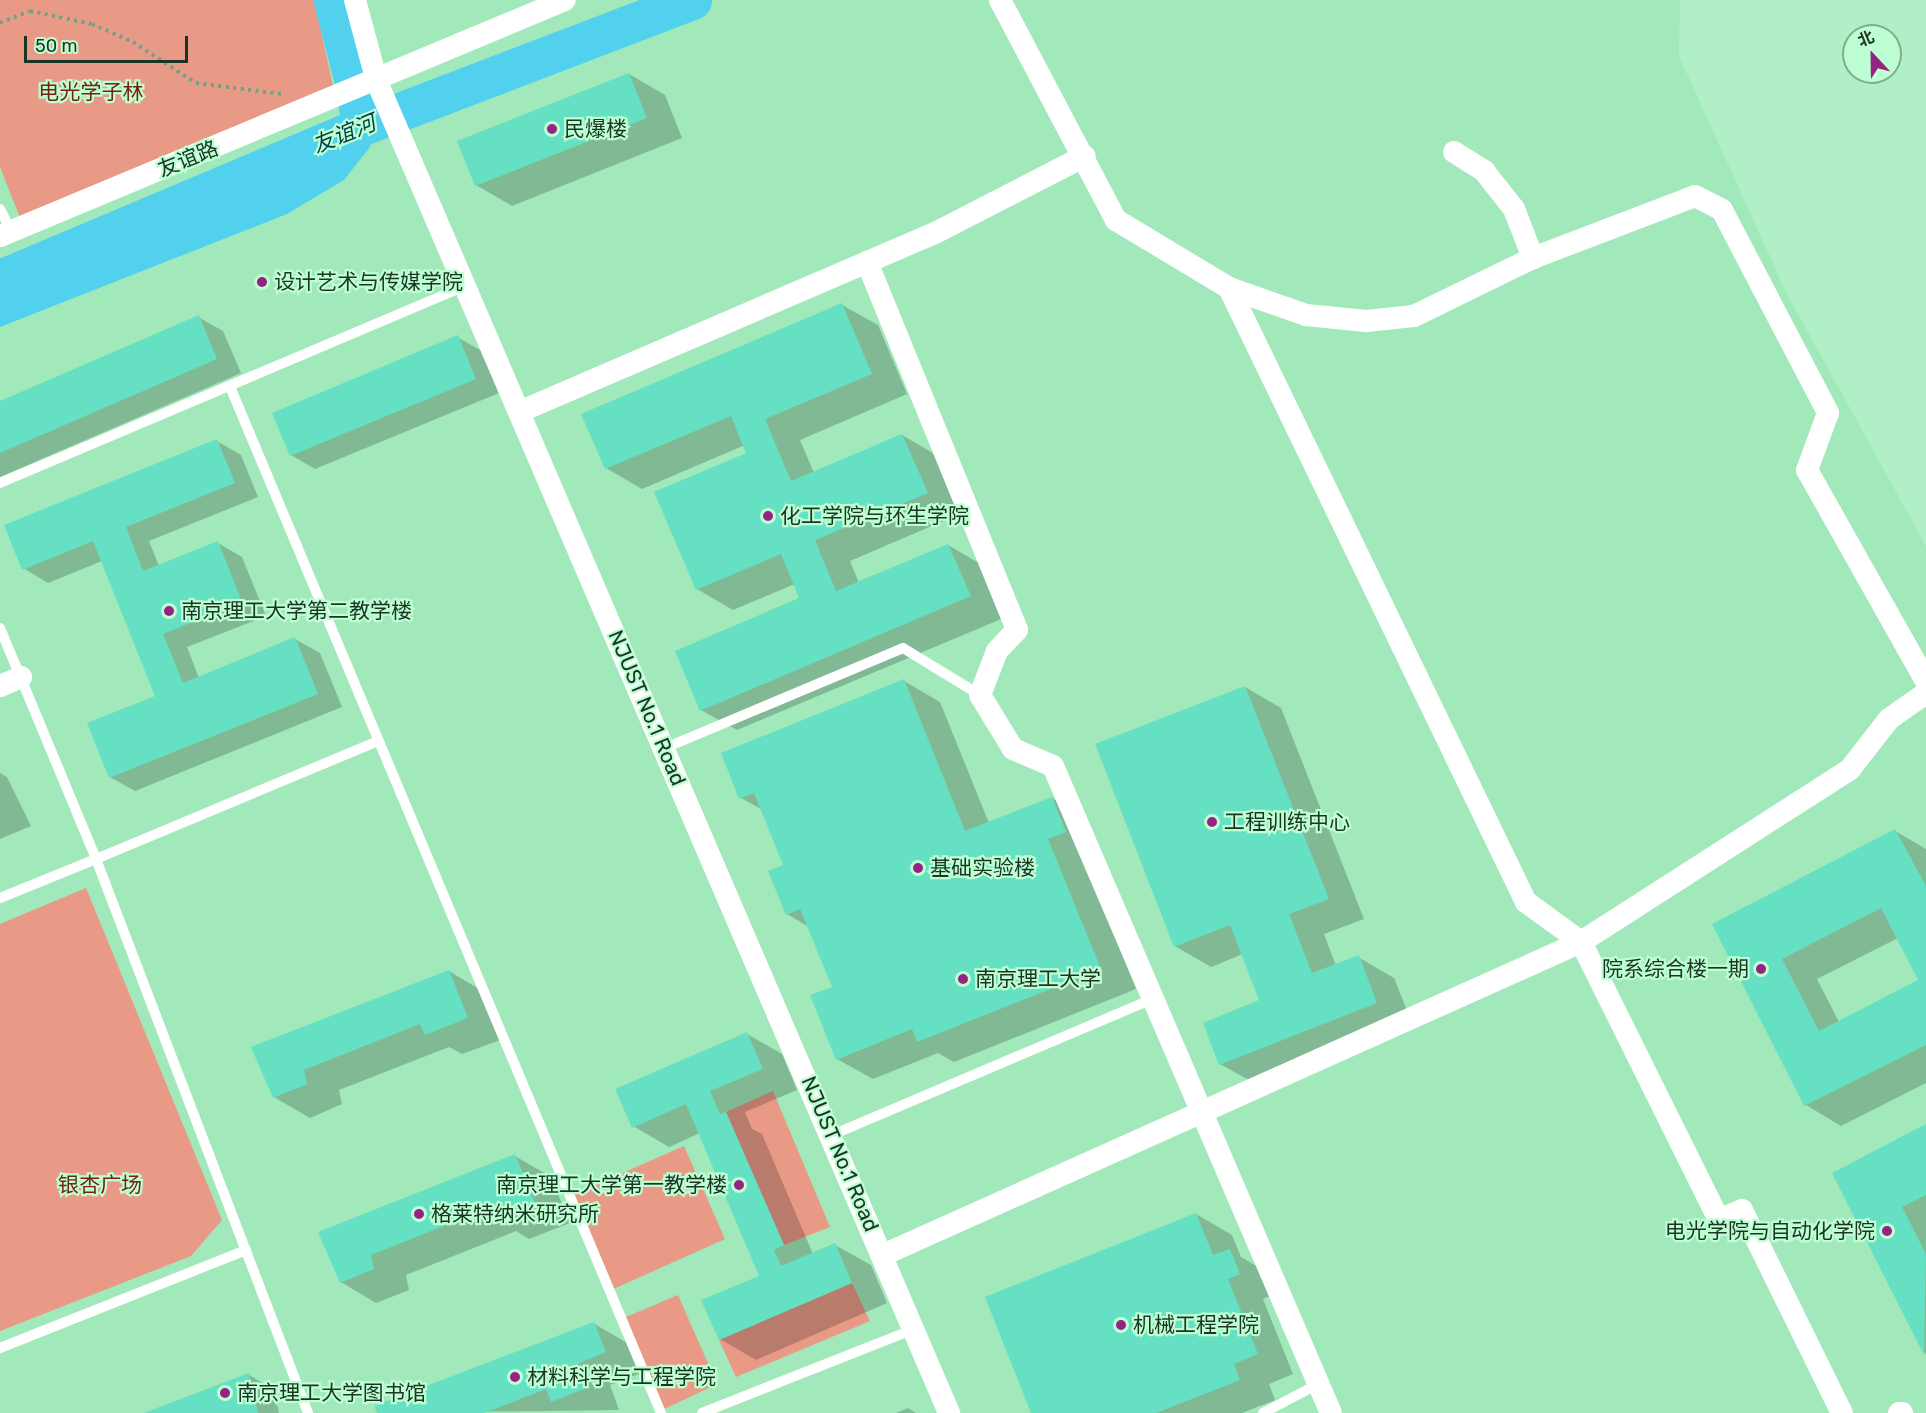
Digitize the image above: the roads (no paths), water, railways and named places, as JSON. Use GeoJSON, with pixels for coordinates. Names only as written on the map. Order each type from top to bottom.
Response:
{"type":"FeatureCollection","features":[{"type":"Feature","properties":{"kind":"street","name":"NJUST No.1 Road"},"geometry":{"type":"LineString","coordinates":[[355,0],[377,82],[949,1413]]}},
{"type":"Feature","properties":{"kind":"street","name":"友谊路"},"geometry":{"type":"LineString","coordinates":[[5,234],[377,82],[565,0]]}},
{"type":"Feature","properties":{"kind":"street"},"geometry":{"type":"LineString","coordinates":[[1000,0],[1085,156],[1116,220],[1229,288],[1306,315],[1376,320],[1414,316],[1533,258],[1695,196],[1722,210],[1828,413],[1807,470],[1926,681]]}},
{"type":"Feature","properties":{"kind":"street"},"geometry":{"type":"LineString","coordinates":[[1454,152],[1484,171],[1514,209],[1533,258]]}},
{"type":"Feature","properties":{"kind":"street"},"geometry":{"type":"LineString","coordinates":[[519,412],[867,262],[1085,156]]}},
{"type":"Feature","properties":{"kind":"street"},"geometry":{"type":"LineString","coordinates":[[867,262],[1017,630],[997,651],[981,695],[1013,749],[1053,766],[1331,1413]]}},
{"type":"Feature","properties":{"kind":"street"},"geometry":{"type":"LineString","coordinates":[[1229,288],[1526,902],[1581,942],[1719,1220],[1742,1210],[1842,1413]]}},
{"type":"Feature","properties":{"kind":"street"},"geometry":{"type":"LineString","coordinates":[[883,1255],[1581,942],[1850,769],[1889,719],[1926,693]]}},
{"type":"Feature","properties":{"kind":"lane"},"geometry":{"type":"LineString","coordinates":[[0,209],[5,234]]}},
{"type":"Feature","properties":{"kind":"lane"},"geometry":{"type":"LineString","coordinates":[[0,483],[231,389],[465,286]]}},
{"type":"Feature","properties":{"kind":"lane"},"geometry":{"type":"LineString","coordinates":[[231,389],[376,742],[661,1413]]}},
{"type":"Feature","properties":{"kind":"lane"},"geometry":{"type":"LineString","coordinates":[[0,628],[10,681],[96,859],[308,1413]]}},
{"type":"Feature","properties":{"kind":"lane"},"geometry":{"type":"LineString","coordinates":[[664,748],[903,648],[981,695]]}},
{"type":"Feature","properties":{"kind":"lane"},"geometry":{"type":"LineString","coordinates":[[0,898],[376,742]]}},
{"type":"Feature","properties":{"kind":"lane"},"geometry":{"type":"LineString","coordinates":[[831,1135],[1153,999]]}},
{"type":"Feature","properties":{"kind":"lane"},"geometry":{"type":"LineString","coordinates":[[0,1348],[246,1250]]}},
{"type":"Feature","properties":{"kind":"lane"},"geometry":{"type":"LineString","coordinates":[[702,1413],[914,1329]]}},
{"type":"Feature","properties":{"kind":"lane"},"geometry":{"type":"LineString","coordinates":[[1263,1413],[1318,1384]]}},
{"type":"Feature","properties":{"kind":"water"},"geometry":{"type":"Polygon","coordinates":[[[313,0],[347,0],[375,108],[370,147],[344,180],[287,214],[0,327],[0,277],[291,169],[334,139],[341,124],[337,93],[313,0]]]}},
{"type":"Feature","properties":{"kind":"waterway","name":"友谊河"},"geometry":{"type":"LineString","coordinates":[[0,279],[352,130],[692,0]]}},
{"type":"Feature","properties":{"kind":"place","name":"民爆楼"},"geometry":{"type":"Point","coordinates":[552,129]}},
{"type":"Feature","properties":{"kind":"place","name":"设计艺术与传媒学院"},"geometry":{"type":"Point","coordinates":[262,282]}},
{"type":"Feature","properties":{"kind":"place","name":"化工学院与环生学院"},"geometry":{"type":"Point","coordinates":[768,516]}},
{"type":"Feature","properties":{"kind":"place","name":"南京理工大学第二教学楼"},"geometry":{"type":"Point","coordinates":[169,611]}},
{"type":"Feature","properties":{"kind":"place","name":"工程训练中心"},"geometry":{"type":"Point","coordinates":[1212,822]}},
{"type":"Feature","properties":{"kind":"place","name":"基础实验楼"},"geometry":{"type":"Point","coordinates":[918,868]}},
{"type":"Feature","properties":{"kind":"place","name":"院系综合楼一期"},"geometry":{"type":"Point","coordinates":[1761,969]}},
{"type":"Feature","properties":{"kind":"place","name":"南京理工大学"},"geometry":{"type":"Point","coordinates":[963,979]}},
{"type":"Feature","properties":{"kind":"place","name":"南京理工大学第一教学楼"},"geometry":{"type":"Point","coordinates":[739,1185]}},
{"type":"Feature","properties":{"kind":"place","name":"格莱特纳米研究所"},"geometry":{"type":"Point","coordinates":[419,1214]}},
{"type":"Feature","properties":{"kind":"place","name":"电光学院与自动化学院"},"geometry":{"type":"Point","coordinates":[1887,1231]}},
{"type":"Feature","properties":{"kind":"place","name":"机械工程学院"},"geometry":{"type":"Point","coordinates":[1121,1325]}},
{"type":"Feature","properties":{"kind":"place","name":"材料科学与工程学院"},"geometry":{"type":"Point","coordinates":[515,1377]}},
{"type":"Feature","properties":{"kind":"place","name":"南京理工大学图书馆"},"geometry":{"type":"Point","coordinates":[225,1393]}},
{"type":"Feature","properties":{"kind":"park label","name":"电光学子林"},"geometry":{"type":"Point","coordinates":[91,92]}},
{"type":"Feature","properties":{"kind":"park label","name":"银杏广场"},"geometry":{"type":"Point","coordinates":[100,1185]}}]}
